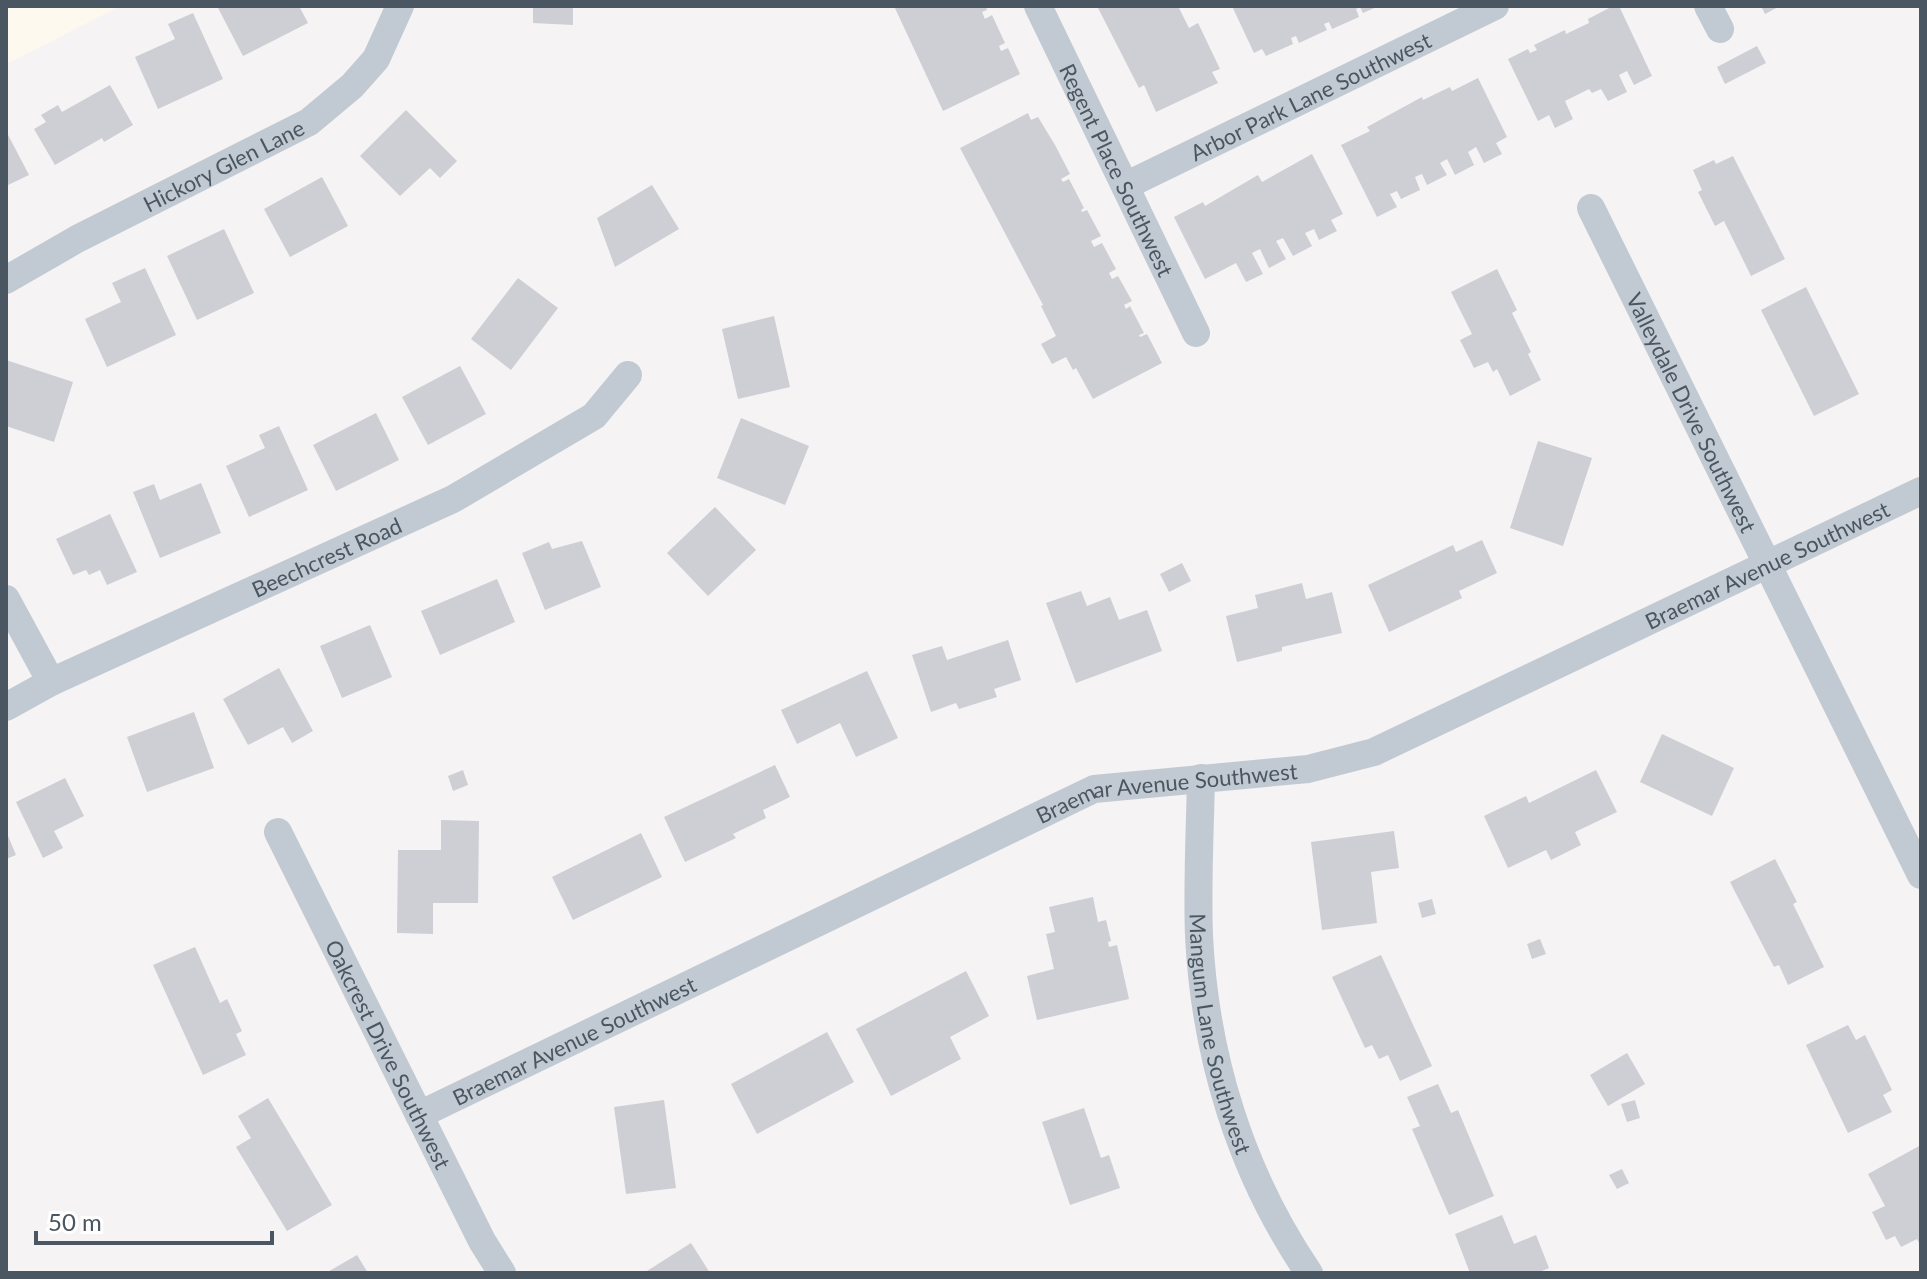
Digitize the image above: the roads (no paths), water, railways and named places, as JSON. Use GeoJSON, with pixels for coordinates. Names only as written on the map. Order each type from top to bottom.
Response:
{"type":"FeatureCollection","features":[{"type":"Feature","properties":{"kind":"street","name":"Hickory Glen Lane"},"geometry":{"type":"LineString","coordinates":[[6,280],[77,239],[309,122],[352,86],[376,59],[400,6]]}},
{"type":"Feature","properties":{"kind":"street","name":"Regent Place Southwest"},"geometry":{"type":"LineString","coordinates":[[1038,6],[1196,333]]}},
{"type":"Feature","properties":{"kind":"street","name":"Arbor Park Lane Southwest"},"geometry":{"type":"LineString","coordinates":[[1125,186],[1495,6]]}},
{"type":"Feature","properties":{"kind":"street","name":"Valleydale Drive Southwest"},"geometry":{"type":"LineString","coordinates":[[1591,208],[1921,875]]}},
{"type":"Feature","properties":{"kind":"street","name":"Beechcrest Road"},"geometry":{"type":"LineString","coordinates":[[6,707],[51,682],[453,499],[594,416],[628,375]]}},
{"type":"Feature","properties":{"kind":"street","name":"Braemar Avenue Southwest"},"geometry":{"type":"LineString","coordinates":[[419,1115],[1094,789],[1308,769],[1374,752],[1921,491]]}},
{"type":"Feature","properties":{"kind":"street"},"geometry":{"type":"LineString","coordinates":[[6,599],[51,682]]}},
{"type":"Feature","properties":{"kind":"street","name":"Mangum Lane Southwest"},"geometry":{"type":"LineString","coordinates":[[1201,778],[1199,935],[1205,1008],[1225,1100],[1255,1178],[1309,1273]]}},
{"type":"Feature","properties":{"kind":"street","name":"Oakcrest Drive Southwest"},"geometry":{"type":"LineString","coordinates":[[278,832],[482,1241],[502,1273]]}}]}
